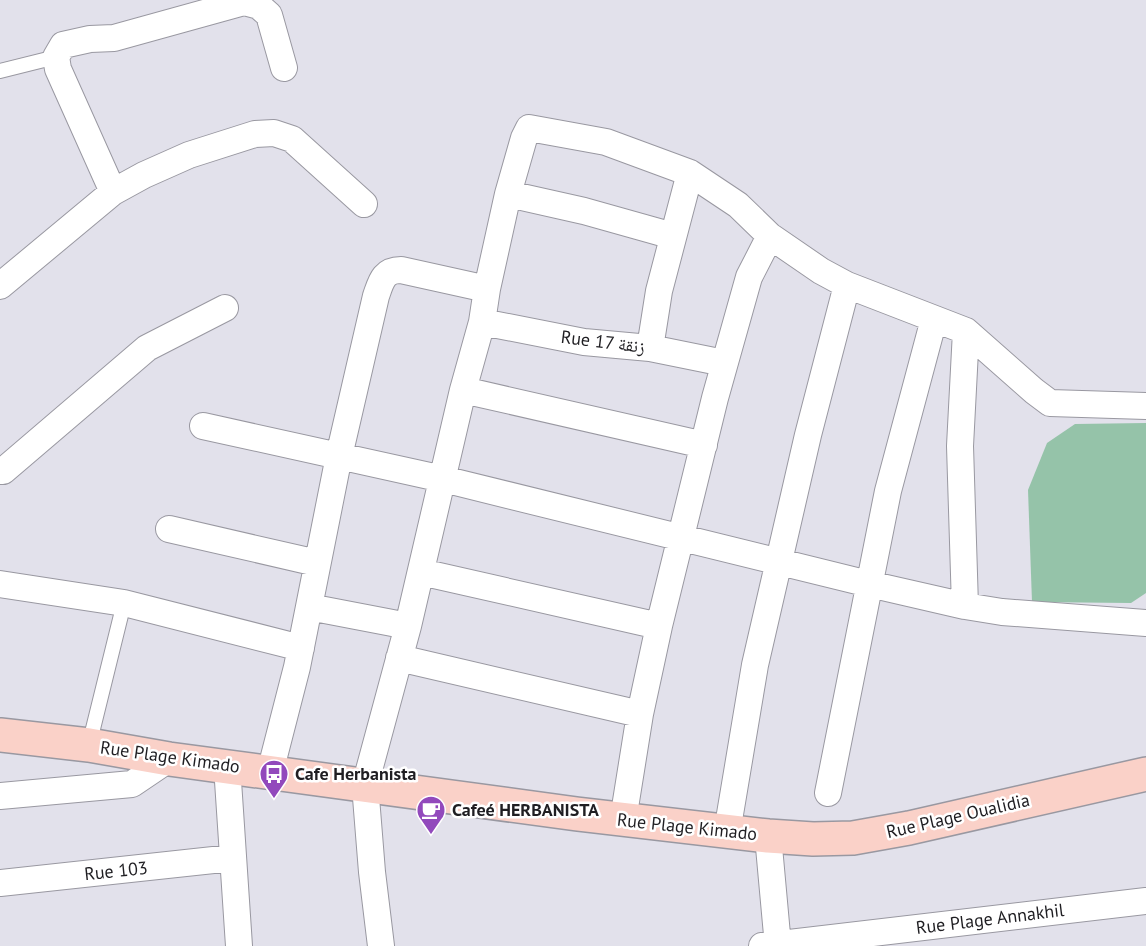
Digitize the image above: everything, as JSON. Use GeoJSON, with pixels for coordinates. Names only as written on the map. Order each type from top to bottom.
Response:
{"type":"FeatureCollection","features":[{"type":"Feature","properties":{"kind":"street"},"geometry":{"type":"LineString","coordinates":[[113,192],[58,69],[57,57],[63,45],[90,39],[114,38],[244,2],[259,6],[269,15],[284,68]]}},
{"type":"Feature","properties":{"kind":"street"},"geometry":{"type":"LineString","coordinates":[[381,946],[365,785],[408,626],[463,390],[482,322],[508,194],[529,128],[606,142],[690,173],[738,205],[770,236],[821,271],[847,285],[966,331],[1034,392],[1050,403],[1146,406]]}},
{"type":"Feature","properties":{"kind":"street"},"geometry":{"type":"LineString","coordinates":[[0,286],[113,192],[189,155],[255,134],[274,133],[292,139],[364,204]]}},
{"type":"Feature","properties":{"kind":"street"},"geometry":{"type":"LineString","coordinates":[[650,348],[659,291],[690,173]]}},
{"type":"Feature","properties":{"kind":"street"},"geometry":{"type":"LineString","coordinates":[[508,194],[584,211],[674,236]]}},
{"type":"Feature","properties":{"kind":"street"},"geometry":{"type":"LineString","coordinates":[[623,820],[640,714],[680,537],[724,363],[749,278],[770,236]]}},
{"type":"Feature","properties":{"kind":"street"},"geometry":{"type":"LineString","coordinates":[[270,772],[301,648],[339,456],[382,278],[386,273],[401,270],[487,289]]}},
{"type":"Feature","properties":{"kind":"street"},"geometry":{"type":"LineString","coordinates":[[727,831],[753,676],[847,285]]}},
{"type":"Feature","properties":{"kind":"street"},"geometry":{"type":"LineString","coordinates":[[0,471],[3,471],[147,348],[225,308]]}},
{"type":"Feature","properties":{"kind":"street"},"geometry":{"type":"LineString","coordinates":[[828,793],[888,491],[934,319]]}},
{"type":"Feature","properties":{"kind":"street","name":"Rue 17 زنقة"},"geometry":{"type":"LineString","coordinates":[[482,322],[584,342],[650,348],[724,363]]}},
{"type":"Feature","properties":{"kind":"street"},"geometry":{"type":"LineString","coordinates":[[965,606],[960,446],[966,331]]}},
{"type":"Feature","properties":{"kind":"street"},"geometry":{"type":"LineString","coordinates":[[463,390],[704,445]]}},
{"type":"Feature","properties":{"kind":"street"},"geometry":{"type":"LineString","coordinates":[[203,426],[443,479],[965,606],[1002,612],[1146,623]]}},
{"type":"Feature","properties":{"kind":"street"},"geometry":{"type":"LineString","coordinates":[[169,529],[317,563]]}},
{"type":"Feature","properties":{"kind":"street"},"geometry":{"type":"LineString","coordinates":[[421,572],[659,626]]}},
{"type":"Feature","properties":{"kind":"street"},"geometry":{"type":"LineString","coordinates":[[0,584],[124,603],[301,648]]}},
{"type":"Feature","properties":{"kind":"street"},"geometry":{"type":"LineString","coordinates":[[309,607],[408,626]]}},
{"type":"Feature","properties":{"kind":"street"},"geometry":{"type":"LineString","coordinates":[[399,658],[640,714]]}},
{"type":"Feature","properties":{"kind":"street","name":"Rue Plage Kimado"},"geometry":{"type":"LineString","coordinates":[[0,735],[89,745],[169,759],[623,820],[768,836]]}},
{"type":"Feature","properties":{"kind":"street"},"geometry":{"type":"LineString","coordinates":[[0,796],[132,784],[169,759]]}},
{"type":"Feature","properties":{"kind":"street"},"geometry":{"type":"LineString","coordinates":[[227,766],[239,946]]}},
{"type":"Feature","properties":{"kind":"street","name":"Rue Plage Oualidia"},"geometry":{"type":"LineString","coordinates":[[768,836],[834,839],[877,834],[1146,774]]}},
{"type":"Feature","properties":{"kind":"street"},"geometry":{"type":"LineString","coordinates":[[768,836],[773,945]]}},
{"type":"Feature","properties":{"kind":"street","name":"Rue 103"},"geometry":{"type":"LineString","coordinates":[[0,883],[232,858]]}},
{"type":"Feature","properties":{"kind":"street","name":"Rue Plage Annakhil"},"geometry":{"type":"LineString","coordinates":[[773,945],[1146,901]]}},
{"type":"Feature","properties":{"kind":"lane"},"geometry":{"type":"LineString","coordinates":[[0,71],[57,57]]}},
{"type":"Feature","properties":{"kind":"lane"},"geometry":{"type":"LineString","coordinates":[[89,745],[124,603]]}},
{"type":"Feature","properties":{"kind":"green space"},"geometry":{"type":"Polygon","coordinates":[[[1146,423],[1146,593],[1131,603],[1032,602],[1028,490],[1047,443],[1075,424],[1146,423]]]}},
{"type":"Feature","properties":{"kind":"place","name":"Cafe Herbanista"},"geometry":{"type":"Point","coordinates":[274,800]}},
{"type":"Feature","properties":{"kind":"place","name":"Cafeé HERBANISTA"},"geometry":{"type":"Point","coordinates":[431,836]}}]}
